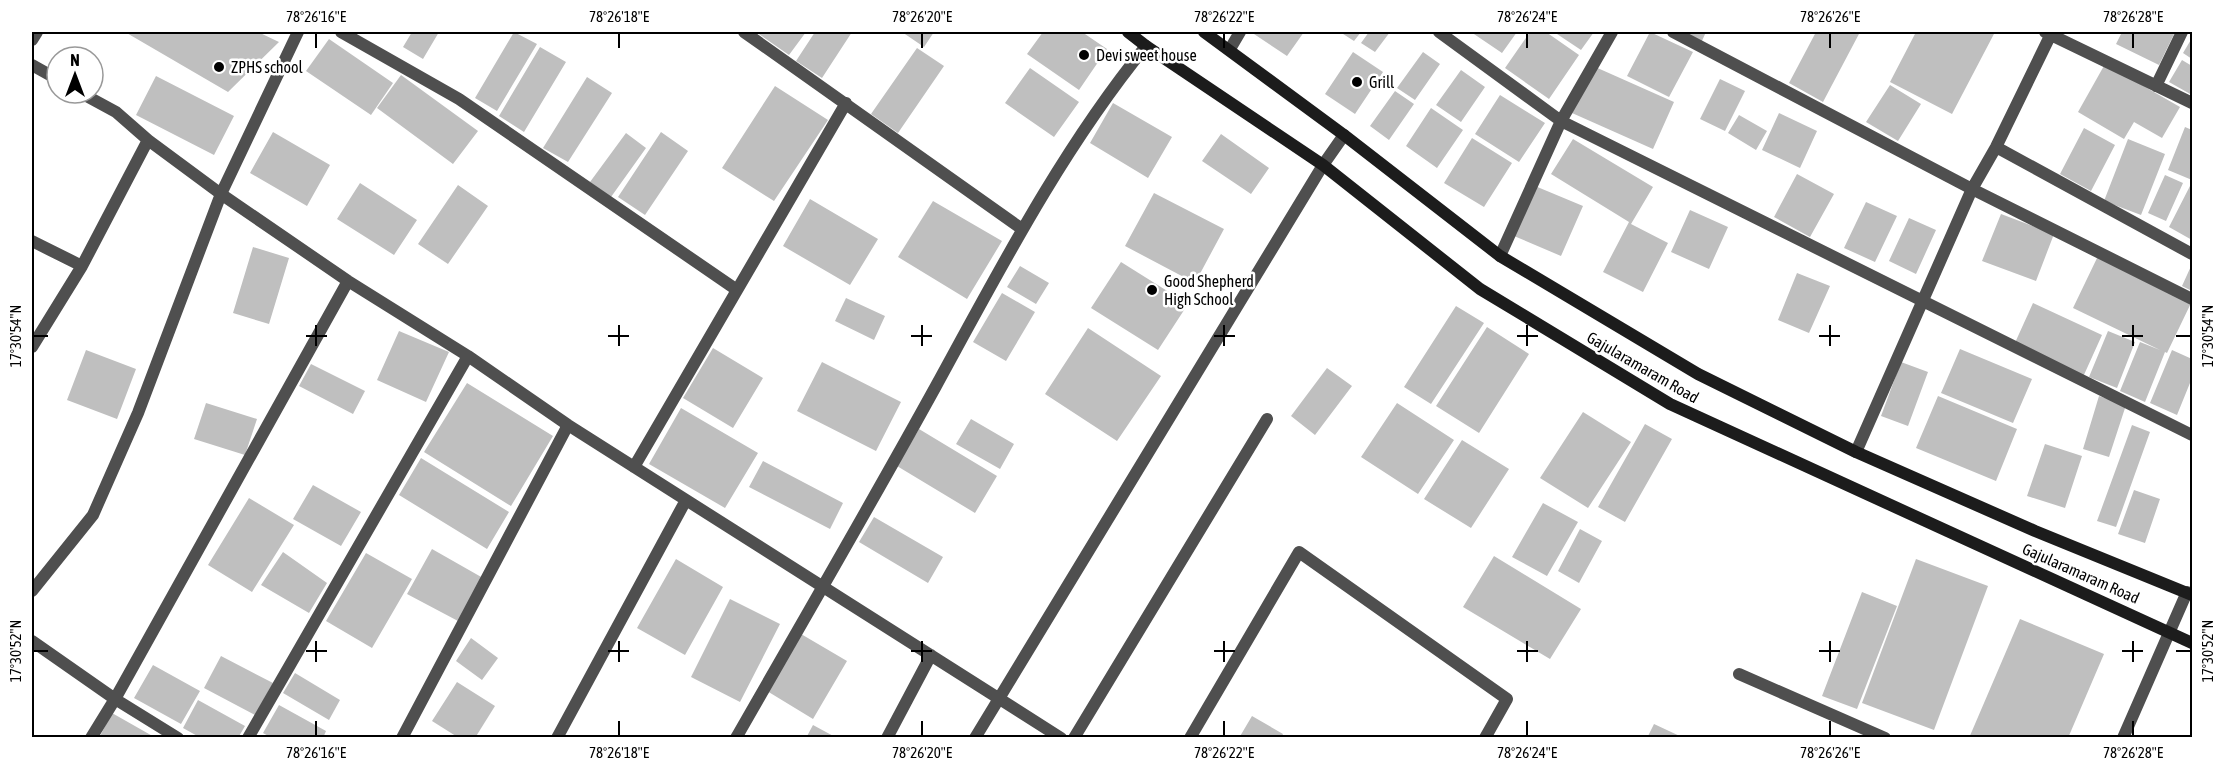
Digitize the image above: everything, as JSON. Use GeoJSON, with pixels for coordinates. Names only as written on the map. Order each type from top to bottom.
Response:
{"type":"FeatureCollection","features":[{"type":"Feature","properties":{"kind":"main road","name":"Gajularamaram Road"},"geometry":{"type":"LineString","coordinates":[[1128,32],[1323,165],[1480,289],[1671,404],[2193,643]]}},
{"type":"Feature","properties":{"kind":"main road","name":"Gajularamaram Road"},"geometry":{"type":"LineString","coordinates":[[1204,32],[1344,135],[1500,256],[1698,374],[1856,452],[2035,531],[2190,594]]}},
{"type":"Feature","properties":{"kind":"street"},"geometry":{"type":"LineString","coordinates":[[32,40],[37,32]]}},
{"type":"Feature","properties":{"kind":"street"},"geometry":{"type":"LineString","coordinates":[[32,591],[93,515],[138,413],[221,194],[298,32]]}},
{"type":"Feature","properties":{"kind":"street"},"geometry":{"type":"LineString","coordinates":[[341,32],[459,99],[737,290]]}},
{"type":"Feature","properties":{"kind":"street"},"geometry":{"type":"LineString","coordinates":[[744,32],[1023,229]]}},
{"type":"Feature","properties":{"kind":"street"},"geometry":{"type":"LineString","coordinates":[[1230,49],[1240,32]]}},
{"type":"Feature","properties":{"kind":"street"},"geometry":{"type":"LineString","coordinates":[[1439,32],[1561,121],[2193,435]]}},
{"type":"Feature","properties":{"kind":"street"},"geometry":{"type":"LineString","coordinates":[[1500,256],[1561,121],[1612,32]]}},
{"type":"Feature","properties":{"kind":"street"},"geometry":{"type":"LineString","coordinates":[[1673,32],[1972,189],[2193,299]]}},
{"type":"Feature","properties":{"kind":"street"},"geometry":{"type":"LineString","coordinates":[[2156,86],[2182,32]]}},
{"type":"Feature","properties":{"kind":"street"},"geometry":{"type":"LineString","coordinates":[[1856,452],[1972,189],[1996,147],[2049,33],[2193,104]]}},
{"type":"Feature","properties":{"kind":"street"},"geometry":{"type":"LineString","coordinates":[[736,738],[1023,229],[1113,86],[1146,46]]}},
{"type":"Feature","properties":{"kind":"street"},"geometry":{"type":"LineString","coordinates":[[634,468],[846,103]]}},
{"type":"Feature","properties":{"kind":"street"},"geometry":{"type":"LineString","coordinates":[[103,105],[116,112],[148,140],[221,194],[348,281],[468,356],[634,468],[1061,738]]}},
{"type":"Feature","properties":{"kind":"street"},"geometry":{"type":"LineString","coordinates":[[975,738],[1323,165],[1344,135]]}},
{"type":"Feature","properties":{"kind":"street"},"geometry":{"type":"LineString","coordinates":[[32,346],[82,266],[148,140]]}},
{"type":"Feature","properties":{"kind":"street"},"geometry":{"type":"LineString","coordinates":[[1996,147],[2193,254]]}},
{"type":"Feature","properties":{"kind":"street"},"geometry":{"type":"LineString","coordinates":[[32,241],[82,266]]}},
{"type":"Feature","properties":{"kind":"street"},"geometry":{"type":"LineString","coordinates":[[91,738],[115,699],[348,281]]}},
{"type":"Feature","properties":{"kind":"street"},"geometry":{"type":"LineString","coordinates":[[249,738],[468,356]]}},
{"type":"Feature","properties":{"kind":"street"},"geometry":{"type":"LineString","coordinates":[[1074,738],[1267,419]]}},
{"type":"Feature","properties":{"kind":"street"},"geometry":{"type":"LineString","coordinates":[[402,738],[568,425]]}},
{"type":"Feature","properties":{"kind":"street"},"geometry":{"type":"LineString","coordinates":[[557,738],[686,500]]}},
{"type":"Feature","properties":{"kind":"street"},"geometry":{"type":"LineString","coordinates":[[1190,738],[1299,552],[1507,699],[1485,738]]}},
{"type":"Feature","properties":{"kind":"street"},"geometry":{"type":"LineString","coordinates":[[2123,738],[2169,631],[2190,594]]}},
{"type":"Feature","properties":{"kind":"street"},"geometry":{"type":"LineString","coordinates":[[32,641],[115,699],[178,738]]}},
{"type":"Feature","properties":{"kind":"street"},"geometry":{"type":"LineString","coordinates":[[887,738],[931,655]]}},
{"type":"Feature","properties":{"kind":"street"},"geometry":{"type":"LineString","coordinates":[[1739,674],[1885,738]]}},
{"type":"Feature","properties":{"kind":"building","name":"ZPHS school"},"geometry":{"type":"Polygon","coordinates":[[[125,32],[258,32],[279,42],[228,92],[125,32]]]}},
{"type":"Feature","properties":{"kind":"building"},"geometry":{"type":"Polygon","coordinates":[[[412,32],[439,32],[423,59],[403,47],[412,32]]]}},
{"type":"Feature","properties":{"kind":"building"},"geometry":{"type":"Polygon","coordinates":[[[514,32],[537,44],[497,111],[475,98],[514,32]]]}},
{"type":"Feature","properties":{"kind":"building"},"geometry":{"type":"Polygon","coordinates":[[[756,32],[806,32],[789,55],[756,32]]]}},
{"type":"Feature","properties":{"kind":"building"},"geometry":{"type":"Polygon","coordinates":[[[815,32],[852,32],[822,78],[796,61],[815,32]]]}},
{"type":"Feature","properties":{"kind":"building"},"geometry":{"type":"Polygon","coordinates":[[[902,32],[934,32],[924,47],[902,32]]]}},
{"type":"Feature","properties":{"kind":"building"},"geometry":{"type":"Polygon","coordinates":[[[1043,32],[1082,32],[1107,49],[1079,90],[1027,54],[1043,32]]]}},
{"type":"Feature","properties":{"kind":"building"},"geometry":{"type":"Polygon","coordinates":[[[1251,32],[1304,32],[1287,56],[1251,32]]]}},
{"type":"Feature","properties":{"kind":"building"},"geometry":{"type":"Polygon","coordinates":[[[1340,32],[1361,32],[1354,41],[1340,32]]]}},
{"type":"Feature","properties":{"kind":"building"},"geometry":{"type":"Polygon","coordinates":[[[1369,32],[1390,32],[1375,52],[1361,43],[1369,32]]]}},
{"type":"Feature","properties":{"kind":"building"},"geometry":{"type":"Polygon","coordinates":[[[1471,32],[1517,32],[1502,53],[1471,32]]]}},
{"type":"Feature","properties":{"kind":"building"},"geometry":{"type":"Polygon","coordinates":[[[1530,32],[1546,32],[1579,55],[1549,99],[1505,68],[1530,32]]]}},
{"type":"Feature","properties":{"kind":"building"},"geometry":{"type":"Polygon","coordinates":[[[1554,32],[1594,32],[1581,50],[1554,32]]]}},
{"type":"Feature","properties":{"kind":"building"},"geometry":{"type":"Polygon","coordinates":[[[1650,32],[1693,52],[1669,97],[1627,76],[1650,32]]]}},
{"type":"Feature","properties":{"kind":"building"},"geometry":{"type":"Polygon","coordinates":[[[1675,32],[1706,32],[1701,43],[1675,32]]]}},
{"type":"Feature","properties":{"kind":"building"},"geometry":{"type":"Polygon","coordinates":[[[1816,32],[1860,32],[1823,102],[1789,83],[1816,32]]]}},
{"type":"Feature","properties":{"kind":"building"},"geometry":{"type":"Polygon","coordinates":[[[1916,32],[1995,32],[1952,114],[1890,82],[1916,32]]]}},
{"type":"Feature","properties":{"kind":"building"},"geometry":{"type":"Polygon","coordinates":[[[2122,32],[2175,32],[2159,65],[2116,44],[2122,32]]]}},
{"type":"Feature","properties":{"kind":"building"},"geometry":{"type":"Polygon","coordinates":[[[2192,38],[2192,59],[2183,53],[2192,38]]]}},
{"type":"Feature","properties":{"kind":"building"},"geometry":{"type":"Polygon","coordinates":[[[329,39],[393,83],[371,115],[306,71],[329,39]]]}},
{"type":"Feature","properties":{"kind":"building"},"geometry":{"type":"Polygon","coordinates":[[[540,47],[566,62],[524,132],[499,116],[540,47]]]}},
{"type":"Feature","properties":{"kind":"building"},"geometry":{"type":"Polygon","coordinates":[[[917,48],[944,66],[898,133],[871,114],[917,48]]]}},
{"type":"Feature","properties":{"kind":"building"},"geometry":{"type":"Polygon","coordinates":[[[1353,52],[1383,72],[1355,114],[1325,94],[1353,52]]]}},
{"type":"Feature","properties":{"kind":"building"},"geometry":{"type":"Polygon","coordinates":[[[1423,52],[1440,64],[1415,100],[1397,88],[1423,52]]]}},
{"type":"Feature","properties":{"kind":"building"},"geometry":{"type":"Polygon","coordinates":[[[2182,60],[2192,66],[2192,95],[2169,82],[2182,60]]]}},
{"type":"Feature","properties":{"kind":"building"},"geometry":{"type":"Polygon","coordinates":[[[2105,64],[2180,107],[2162,138],[2134,122],[2124,139],[2078,112],[2105,64]]]}},
{"type":"Feature","properties":{"kind":"building"},"geometry":{"type":"Polygon","coordinates":[[[1593,66],[1674,102],[1653,149],[1572,113],[1593,66]]]}},
{"type":"Feature","properties":{"kind":"building"},"geometry":{"type":"Polygon","coordinates":[[[1030,68],[1079,102],[1054,137],[1005,103],[1030,68]]]}},
{"type":"Feature","properties":{"kind":"building"},"geometry":{"type":"Polygon","coordinates":[[[1461,70],[1485,87],[1461,122],[1436,105],[1461,70]]]}},
{"type":"Feature","properties":{"kind":"building"},"geometry":{"type":"Polygon","coordinates":[[[401,75],[478,131],[453,164],[377,108],[401,75]]]}},
{"type":"Feature","properties":{"kind":"building"},"geometry":{"type":"Polygon","coordinates":[[[156,76],[234,116],[214,155],[136,115],[156,76]]]}},
{"type":"Feature","properties":{"kind":"building"},"geometry":{"type":"Polygon","coordinates":[[[587,77],[612,93],[568,162],[543,148],[587,77]]]}},
{"type":"Feature","properties":{"kind":"building"},"geometry":{"type":"Polygon","coordinates":[[[1720,79],[1745,91],[1725,131],[1700,119],[1720,79]]]}},
{"type":"Feature","properties":{"kind":"building"},"geometry":{"type":"Polygon","coordinates":[[[1890,85],[1921,104],[1898,141],[1866,122],[1890,85]]]}},
{"type":"Feature","properties":{"kind":"building"},"geometry":{"type":"Polygon","coordinates":[[[775,86],[828,120],[774,201],[722,168],[775,86]]]}},
{"type":"Feature","properties":{"kind":"building"},"geometry":{"type":"Polygon","coordinates":[[[1395,91],[1414,104],[1389,140],[1370,126],[1395,91]]]}},
{"type":"Feature","properties":{"kind":"building"},"geometry":{"type":"Polygon","coordinates":[[[1500,95],[1545,123],[1519,162],[1475,134],[1500,95]]]}},
{"type":"Feature","properties":{"kind":"building"},"geometry":{"type":"Polygon","coordinates":[[[1113,103],[1172,137],[1148,178],[1090,143],[1113,103]]]}},
{"type":"Feature","properties":{"kind":"building"},"geometry":{"type":"Polygon","coordinates":[[[1431,108],[1463,130],[1437,168],[1406,146],[1431,108]]]}},
{"type":"Feature","properties":{"kind":"building"},"geometry":{"type":"Polygon","coordinates":[[[1779,113],[1817,131],[1800,168],[1762,150],[1779,113]]]}},
{"type":"Feature","properties":{"kind":"building"},"geometry":{"type":"Polygon","coordinates":[[[1739,115],[1767,131],[1756,150],[1728,133],[1739,115]]]}},
{"type":"Feature","properties":{"kind":"building"},"geometry":{"type":"Polygon","coordinates":[[[2185,127],[2192,130],[2192,180],[2168,170],[2185,127]]]}},
{"type":"Feature","properties":{"kind":"building"},"geometry":{"type":"Polygon","coordinates":[[[2084,128],[2115,145],[2091,191],[2060,174],[2084,128]]]}},
{"type":"Feature","properties":{"kind":"building"},"geometry":{"type":"Polygon","coordinates":[[[273,132],[330,165],[307,206],[250,173],[273,132]]]}},
{"type":"Feature","properties":{"kind":"building"},"geometry":{"type":"Polygon","coordinates":[[[661,132],[688,151],[645,215],[618,197],[661,132]]]}},
{"type":"Feature","properties":{"kind":"building"},"geometry":{"type":"Polygon","coordinates":[[[626,133],[646,148],[611,197],[590,182],[626,133]]]}},
{"type":"Feature","properties":{"kind":"building"},"geometry":{"type":"Polygon","coordinates":[[[1221,134],[1269,168],[1251,194],[1202,161],[1221,134]]]}},
{"type":"Feature","properties":{"kind":"building"},"geometry":{"type":"Polygon","coordinates":[[[1472,138],[1512,163],[1484,207],[1444,183],[1472,138]]]}},
{"type":"Feature","properties":{"kind":"building"},"geometry":{"type":"Polygon","coordinates":[[[1573,139],[1653,187],[1631,224],[1668,243],[1643,292],[1603,272],[1629,222],[1551,174],[1573,139]]]}},
{"type":"Feature","properties":{"kind":"building"},"geometry":{"type":"Polygon","coordinates":[[[2128,139],[2165,154],[2141,215],[2104,201],[2128,139]]]}},
{"type":"Feature","properties":{"kind":"building"},"geometry":{"type":"Polygon","coordinates":[[[1797,174],[1834,194],[1810,237],[1774,217],[1797,174]]]}},
{"type":"Feature","properties":{"kind":"building"},"geometry":{"type":"Polygon","coordinates":[[[2165,175],[2183,183],[2166,221],[2148,213],[2165,175]]]}},
{"type":"Feature","properties":{"kind":"building"},"geometry":{"type":"Polygon","coordinates":[[[360,183],[417,220],[394,255],[337,219],[360,183]]]}},
{"type":"Feature","properties":{"kind":"building"},"geometry":{"type":"Polygon","coordinates":[[[458,185],[488,206],[448,264],[418,244],[458,185]]]}},
{"type":"Feature","properties":{"kind":"building"},"geometry":{"type":"Polygon","coordinates":[[[2192,185],[2192,240],[2169,227],[2192,185]]]}},
{"type":"Feature","properties":{"kind":"building"},"geometry":{"type":"Polygon","coordinates":[[[1535,186],[1583,206],[1561,256],[1514,236],[1535,186]]]}},
{"type":"Feature","properties":{"kind":"building"},"geometry":{"type":"Polygon","coordinates":[[[1154,193],[1224,229],[1195,283],[1125,246],[1154,193]]]}},
{"type":"Feature","properties":{"kind":"building"},"geometry":{"type":"Polygon","coordinates":[[[810,199],[878,239],[850,285],[783,246],[810,199]]]}},
{"type":"Feature","properties":{"kind":"building"},"geometry":{"type":"Polygon","coordinates":[[[933,201],[1002,241],[967,299],[898,257],[933,201]]]}},
{"type":"Feature","properties":{"kind":"building"},"geometry":{"type":"Polygon","coordinates":[[[1866,202],[1897,216],[1875,262],[1844,248],[1866,202]]]}},
{"type":"Feature","properties":{"kind":"building"},"geometry":{"type":"Polygon","coordinates":[[[1690,210],[1728,227],[1709,269],[1671,252],[1690,210]]]}},
{"type":"Feature","properties":{"kind":"building"},"geometry":{"type":"Polygon","coordinates":[[[2001,214],[2054,234],[2036,281],[1982,261],[2001,214]]]}},
{"type":"Feature","properties":{"kind":"building"},"geometry":{"type":"Polygon","coordinates":[[[1909,218],[1936,230],[1916,274],[1889,261],[1909,218]]]}},
{"type":"Feature","properties":{"kind":"building"},"geometry":{"type":"Polygon","coordinates":[[[253,247],[289,258],[269,324],[233,313],[253,247]]]}},
{"type":"Feature","properties":{"kind":"building"},"geometry":{"type":"Polygon","coordinates":[[[2098,256],[2192,301],[2167,353],[2165,352],[2145,402],[2120,391],[2140,342],[2160,350],[2073,308],[2098,256]]]}},
{"type":"Feature","properties":{"kind":"building"},"geometry":{"type":"Polygon","coordinates":[[[1121,262],[1188,304],[1158,350],[1091,308],[1121,262]]]}},
{"type":"Feature","properties":{"kind":"building"},"geometry":{"type":"Polygon","coordinates":[[[2192,264],[2192,291],[2182,286],[2192,264]]]}},
{"type":"Feature","properties":{"kind":"building"},"geometry":{"type":"Polygon","coordinates":[[[1020,266],[1049,283],[1036,304],[1007,287],[1020,266]]]}},
{"type":"Feature","properties":{"kind":"building"},"geometry":{"type":"Polygon","coordinates":[[[1797,273],[1830,286],[1809,333],[1778,320],[1797,273]]]}},
{"type":"Feature","properties":{"kind":"building"},"geometry":{"type":"Polygon","coordinates":[[[1002,293],[1035,312],[1006,361],[973,342],[1002,293]]]}},
{"type":"Feature","properties":{"kind":"building"},"geometry":{"type":"Polygon","coordinates":[[[846,298],[885,316],[874,340],[835,321],[846,298]]]}},
{"type":"Feature","properties":{"kind":"building"},"geometry":{"type":"Polygon","coordinates":[[[2033,303],[2102,335],[2083,377],[2014,345],[2033,303]]]}},
{"type":"Feature","properties":{"kind":"building"},"geometry":{"type":"Polygon","coordinates":[[[1456,306],[1484,323],[1431,404],[1404,387],[1456,306]]]}},
{"type":"Feature","properties":{"kind":"building"},"geometry":{"type":"Polygon","coordinates":[[[1487,327],[1529,354],[1479,433],[1436,406],[1487,327]]]}},
{"type":"Feature","properties":{"kind":"building"},"geometry":{"type":"Polygon","coordinates":[[[1088,328],[1161,376],[1117,441],[1045,394],[1088,328]]]}},
{"type":"Feature","properties":{"kind":"building"},"geometry":{"type":"Polygon","coordinates":[[[399,331],[449,352],[426,402],[377,380],[399,331]]]}},
{"type":"Feature","properties":{"kind":"building"},"geometry":{"type":"Polygon","coordinates":[[[2108,331],[2135,342],[2117,388],[2089,377],[2108,331]]]}},
{"type":"Feature","properties":{"kind":"building"},"geometry":{"type":"Polygon","coordinates":[[[713,348],[763,378],[733,428],[683,398],[713,348]]]}},
{"type":"Feature","properties":{"kind":"building"},"geometry":{"type":"Polygon","coordinates":[[[1960,349],[2032,379],[2013,423],[1941,393],[1960,349]]]}},
{"type":"Feature","properties":{"kind":"building"},"geometry":{"type":"Polygon","coordinates":[[[86,350],[136,369],[117,419],[67,400],[86,350]]]}},
{"type":"Feature","properties":{"kind":"building"},"geometry":{"type":"Polygon","coordinates":[[[2172,350],[2192,359],[2192,378],[2177,415],[2150,403],[2172,350]]]}},
{"type":"Feature","properties":{"kind":"building"},"geometry":{"type":"Polygon","coordinates":[[[822,362],[901,402],[876,451],[797,411],[822,362]]]}},
{"type":"Feature","properties":{"kind":"building"},"geometry":{"type":"Polygon","coordinates":[[[1901,362],[1928,372],[1908,426],[1881,416],[1901,362]]]}},
{"type":"Feature","properties":{"kind":"building"},"geometry":{"type":"Polygon","coordinates":[[[311,364],[365,391],[353,414],[299,386],[311,364]]]}},
{"type":"Feature","properties":{"kind":"building"},"geometry":{"type":"Polygon","coordinates":[[[1327,368],[1352,386],[1315,435],[1291,416],[1327,368]]]}},
{"type":"Feature","properties":{"kind":"building"},"geometry":{"type":"Polygon","coordinates":[[[467,383],[553,436],[511,506],[424,452],[467,383]]]}},
{"type":"Feature","properties":{"kind":"building"},"geometry":{"type":"Polygon","coordinates":[[[1938,396],[2017,429],[1996,481],[1916,448],[1938,396]]]}},
{"type":"Feature","properties":{"kind":"building"},"geometry":{"type":"Polygon","coordinates":[[[2099,396],[2126,405],[2109,457],[2083,449],[2099,396]]]}},
{"type":"Feature","properties":{"kind":"building"},"geometry":{"type":"Polygon","coordinates":[[[206,403],[257,419],[245,455],[194,439],[206,403]]]}},
{"type":"Feature","properties":{"kind":"building"},"geometry":{"type":"Polygon","coordinates":[[[1397,403],[1454,440],[1418,494],[1361,457],[1397,403]]]}},
{"type":"Feature","properties":{"kind":"building"},"geometry":{"type":"Polygon","coordinates":[[[681,408],[758,453],[725,508],[649,464],[681,408]]]}},
{"type":"Feature","properties":{"kind":"building"},"geometry":{"type":"Polygon","coordinates":[[[1583,412],[1631,442],[1588,508],[1540,478],[1583,412]]]}},
{"type":"Feature","properties":{"kind":"building"},"geometry":{"type":"Polygon","coordinates":[[[971,419],[1014,444],[1000,469],[956,444],[971,419]]]}},
{"type":"Feature","properties":{"kind":"building"},"geometry":{"type":"Polygon","coordinates":[[[1645,424],[1672,439],[1625,522],[1598,507],[1645,424]]]}},
{"type":"Feature","properties":{"kind":"building"},"geometry":{"type":"Polygon","coordinates":[[[2132,425],[2150,432],[2116,527],[2097,521],[2132,425]]]}},
{"type":"Feature","properties":{"kind":"building"},"geometry":{"type":"Polygon","coordinates":[[[919,429],[997,476],[975,513],[897,466],[919,429]]]}},
{"type":"Feature","properties":{"kind":"building"},"geometry":{"type":"Polygon","coordinates":[[[1462,440],[1509,469],[1471,528],[1424,499],[1462,440]]]}},
{"type":"Feature","properties":{"kind":"building"},"geometry":{"type":"Polygon","coordinates":[[[2045,444],[2082,456],[2065,508],[2027,496],[2045,444]]]}},
{"type":"Feature","properties":{"kind":"building"},"geometry":{"type":"Polygon","coordinates":[[[421,458],[509,512],[487,549],[399,495],[421,458]]]}},
{"type":"Feature","properties":{"kind":"building"},"geometry":{"type":"Polygon","coordinates":[[[763,461],[843,503],[830,529],[749,487],[763,461]]]}},
{"type":"Feature","properties":{"kind":"building"},"geometry":{"type":"Polygon","coordinates":[[[313,485],[361,512],[341,546],[293,519],[313,485]]]}},
{"type":"Feature","properties":{"kind":"building"},"geometry":{"type":"Polygon","coordinates":[[[2134,490],[2160,499],[2145,543],[2118,534],[2134,490]]]}},
{"type":"Feature","properties":{"kind":"building"},"geometry":{"type":"Polygon","coordinates":[[[249,498],[294,525],[252,592],[208,565],[249,498]]]}},
{"type":"Feature","properties":{"kind":"building"},"geometry":{"type":"Polygon","coordinates":[[[1543,503],[1578,522],[1547,576],[1512,557],[1543,503]]]}},
{"type":"Feature","properties":{"kind":"building"},"geometry":{"type":"Polygon","coordinates":[[[874,517],[943,557],[928,583],[859,542],[874,517]]]}},
{"type":"Feature","properties":{"kind":"building"},"geometry":{"type":"Polygon","coordinates":[[[1580,529],[1602,541],[1579,583],[1558,571],[1580,529]]]}},
{"type":"Feature","properties":{"kind":"building"},"geometry":{"type":"Polygon","coordinates":[[[432,549],[483,578],[458,621],[407,594],[432,549]]]}},
{"type":"Feature","properties":{"kind":"building"},"geometry":{"type":"Polygon","coordinates":[[[283,552],[327,583],[309,613],[261,585],[283,552]]]}},
{"type":"Feature","properties":{"kind":"building"},"geometry":{"type":"Polygon","coordinates":[[[366,553],[412,579],[372,648],[326,621],[366,553]]]}},
{"type":"Feature","properties":{"kind":"building"},"geometry":{"type":"Polygon","coordinates":[[[1494,556],[1581,609],[1550,659],[1463,607],[1494,556]]]}},
{"type":"Feature","properties":{"kind":"building"},"geometry":{"type":"Polygon","coordinates":[[[676,559],[723,587],[685,655],[637,628],[676,559]]]}},
{"type":"Feature","properties":{"kind":"building"},"geometry":{"type":"Polygon","coordinates":[[[1916,559],[1988,586],[1934,730],[1862,703],[1916,559]]]}},
{"type":"Feature","properties":{"kind":"building"},"geometry":{"type":"Polygon","coordinates":[[[1862,592],[1897,606],[1857,709],[1822,696],[1862,592]]]}},
{"type":"Feature","properties":{"kind":"building"},"geometry":{"type":"Polygon","coordinates":[[[730,599],[780,624],[740,702],[691,677],[730,599]]]}},
{"type":"Feature","properties":{"kind":"building"},"geometry":{"type":"Polygon","coordinates":[[[2020,619],[2104,654],[2068,738],[1969,738],[2020,619]]]}},
{"type":"Feature","properties":{"kind":"building"},"geometry":{"type":"Polygon","coordinates":[[[801,634],[847,661],[813,719],[767,691],[801,634]]]}},
{"type":"Feature","properties":{"kind":"building"},"geometry":{"type":"Polygon","coordinates":[[[471,638],[498,658],[482,680],[456,661],[471,638]]]}},
{"type":"Feature","properties":{"kind":"building"},"geometry":{"type":"Polygon","coordinates":[[[221,656],[273,683],[255,715],[204,688],[221,656]]]}},
{"type":"Feature","properties":{"kind":"building"},"geometry":{"type":"Polygon","coordinates":[[[153,665],[200,691],[181,724],[134,698],[153,665]]]}},
{"type":"Feature","properties":{"kind":"building"},"geometry":{"type":"Polygon","coordinates":[[[295,673],[340,700],[329,720],[283,693],[295,673]]]}},
{"type":"Feature","properties":{"kind":"building"},"geometry":{"type":"Polygon","coordinates":[[[457,682],[495,706],[475,738],[459,738],[432,721],[457,682]]]}},
{"type":"Feature","properties":{"kind":"building"},"geometry":{"type":"Polygon","coordinates":[[[198,700],[245,726],[238,738],[201,738],[183,728],[198,700]]]}},
{"type":"Feature","properties":{"kind":"building"},"geometry":{"type":"Polygon","coordinates":[[[279,705],[326,731],[323,738],[272,738],[263,733],[279,705]]]}},
{"type":"Feature","properties":{"kind":"building"},"geometry":{"type":"Polygon","coordinates":[[[112,713],[156,738],[99,738],[112,713]]]}},
{"type":"Feature","properties":{"kind":"building"},"geometry":{"type":"Polygon","coordinates":[[[1252,716],[1283,734],[1281,738],[1239,738],[1252,716]]]}},
{"type":"Feature","properties":{"kind":"building"},"geometry":{"type":"Polygon","coordinates":[[[1654,724],[1684,738],[1647,738],[1654,724]]]}},
{"type":"Feature","properties":{"kind":"building"},"geometry":{"type":"Polygon","coordinates":[[[813,725],[837,738],[806,738],[813,725]]]}},
{"type":"Feature","properties":{"kind":"place","name":"Devi sweet house"},"geometry":{"type":"Point","coordinates":[1084,55]}},
{"type":"Feature","properties":{"kind":"place","name":"ZPHS school"},"geometry":{"type":"Point","coordinates":[219,67]}},
{"type":"Feature","properties":{"kind":"place","name":"Grill"},"geometry":{"type":"Point","coordinates":[1357,82]}},
{"type":"Feature","properties":{"kind":"place","name":"Good Shepherd High School"},"geometry":{"type":"Point","coordinates":[1152,290]}}]}
